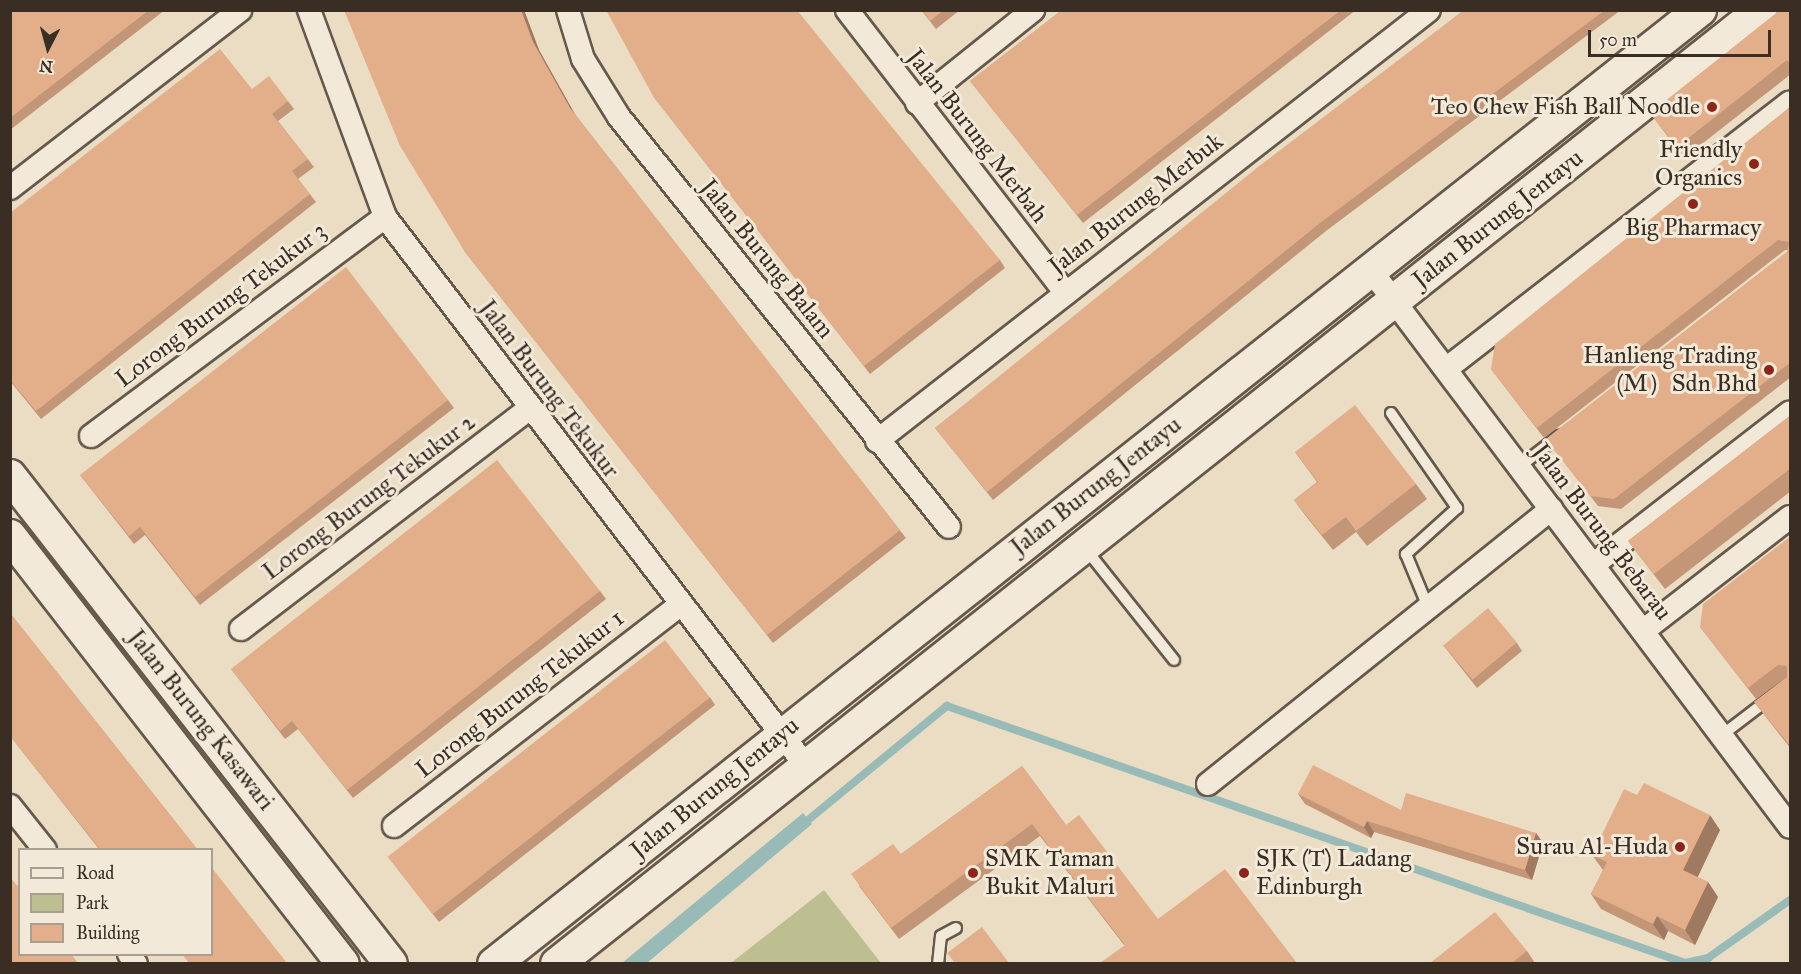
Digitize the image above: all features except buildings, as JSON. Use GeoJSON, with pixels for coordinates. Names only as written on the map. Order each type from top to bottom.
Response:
{"type":"FeatureCollection","features":[{"type":"Feature","properties":{"kind":"street"},"geometry":{"type":"LineString","coordinates":[[10,189],[240,10]]}},
{"type":"Feature","properties":{"kind":"street","name":"Jalan Burung Tekukur"},"geometry":{"type":"LineString","coordinates":[[309,10],[385,217],[680,605],[806,766]]}},
{"type":"Feature","properties":{"kind":"street","name":"Jalan Burung Balam"},"geometry":{"type":"LineString","coordinates":[[568,10],[583,58],[619,117],[877,441],[949,527]]}},
{"type":"Feature","properties":{"kind":"street","name":"Jalan Burung Merbah"},"geometry":{"type":"LineString","coordinates":[[847,10],[916,103],[1066,293]]}},
{"type":"Feature","properties":{"kind":"street"},"geometry":{"type":"LineString","coordinates":[[916,103],[1033,10]]}},
{"type":"Feature","properties":{"kind":"street","name":"Jalan Burung Merbuk"},"geometry":{"type":"LineString","coordinates":[[877,441],[1429,10]]}},
{"type":"Feature","properties":{"kind":"street","name":"Jalan Burung Jentayu"},"geometry":{"type":"LineString","coordinates":[[557,963],[1761,10]]}},
{"type":"Feature","properties":{"kind":"street"},"geometry":{"type":"LineString","coordinates":[[1696,12],[1720,43]]}},
{"type":"Feature","properties":{"kind":"street","name":"Jalan Burung Jentayu"},"geometry":{"type":"LineString","coordinates":[[494,963],[1696,12]]}},
{"type":"Feature","properties":{"kind":"street"},"geometry":{"type":"LineString","coordinates":[[1446,369],[1791,102]]}},
{"type":"Feature","properties":{"kind":"street","name":"Lorong Burung Tekukur 3"},"geometry":{"type":"LineString","coordinates":[[90,436],[385,217]]}},
{"type":"Feature","properties":{"kind":"street","name":"Jalan Burung Bebarau"},"geometry":{"type":"LineString","coordinates":[[1370,269],[1791,827]]}},
{"type":"Feature","properties":{"kind":"street","name":"Lorong Burung Tekukur 2"},"geometry":{"type":"LineString","coordinates":[[241,629],[530,408]]}},
{"type":"Feature","properties":{"kind":"street"},"geometry":{"type":"LineString","coordinates":[[1593,565],[1791,412]]}},
{"type":"Feature","properties":{"kind":"street","name":"Jalan Burung Kasawari"},"geometry":{"type":"LineString","coordinates":[[10,476],[391,963]]}},
{"type":"Feature","properties":{"kind":"street"},"geometry":{"type":"LineString","coordinates":[[1208,784],[1551,508]]}},
{"type":"Feature","properties":{"kind":"street"},"geometry":{"type":"LineString","coordinates":[[1643,631],[1791,517]]}},
{"type":"Feature","properties":{"kind":"street","name":"Jalan Burung Kasawari"},"geometry":{"type":"LineString","coordinates":[[10,536],[343,963]]}},
{"type":"Feature","properties":{"kind":"street","name":"Lorong Burung Tekukur 1"},"geometry":{"type":"LineString","coordinates":[[394,826],[680,605]]}},
{"type":"Feature","properties":{"kind":"street"},"geometry":{"type":"LineString","coordinates":[[10,806],[44,848]]}},
{"type":"Feature","properties":{"kind":"lane"},"geometry":{"type":"LineString","coordinates":[[1391,413],[1457,508],[1406,554],[1428,607]]}},
{"type":"Feature","properties":{"kind":"lane"},"geometry":{"type":"LineString","coordinates":[[1519,467],[1568,429]]}},
{"type":"Feature","properties":{"kind":"lane"},"geometry":{"type":"LineString","coordinates":[[1084,547],[1174,660]]}},
{"type":"Feature","properties":{"kind":"lane"},"geometry":{"type":"LineString","coordinates":[[1722,735],[1791,683]]}},
{"type":"Feature","properties":{"kind":"lane"},"geometry":{"type":"LineString","coordinates":[[938,963],[941,936],[956,928]]}},
{"type":"Feature","properties":{"kind":"green space"},"geometry":{"type":"Polygon","coordinates":[[[824,890],[881,963],[731,963],[824,890]]]}},
{"type":"Feature","properties":{"kind":"water"},"geometry":{"type":"Polygon","coordinates":[[[803,813],[812,824],[647,963],[622,963],[803,813]]]}},
{"type":"Feature","properties":{"kind":"waterway"},"geometry":{"type":"LineString","coordinates":[[802,825],[947,706],[1685,963],[1708,958],[1790,900]]}},
{"type":"Feature","properties":{"kind":"place","name":"Teo Chew Fish Ball Noodle"},"geometry":{"type":"Point","coordinates":[1712,107]}},
{"type":"Feature","properties":{"kind":"place","name":"Friendly Organics"},"geometry":{"type":"Point","coordinates":[1754,164]}},
{"type":"Feature","properties":{"kind":"place","name":"Big Pharmacy"},"geometry":{"type":"Point","coordinates":[1693,204]}},
{"type":"Feature","properties":{"kind":"place","name":"Hanlieng Trading (M）Sdn Bhd"},"geometry":{"type":"Point","coordinates":[1769,370]}},
{"type":"Feature","properties":{"kind":"place","name":"Surau Al-Huda"},"geometry":{"type":"Point","coordinates":[1680,847]}},
{"type":"Feature","properties":{"kind":"place","name":"SMK Taman Bukit Maluri"},"geometry":{"type":"Point","coordinates":[973,873]}},
{"type":"Feature","properties":{"kind":"place","name":"SJK (T) Ladang Edinburgh"},"geometry":{"type":"Point","coordinates":[1244,873]}}]}
